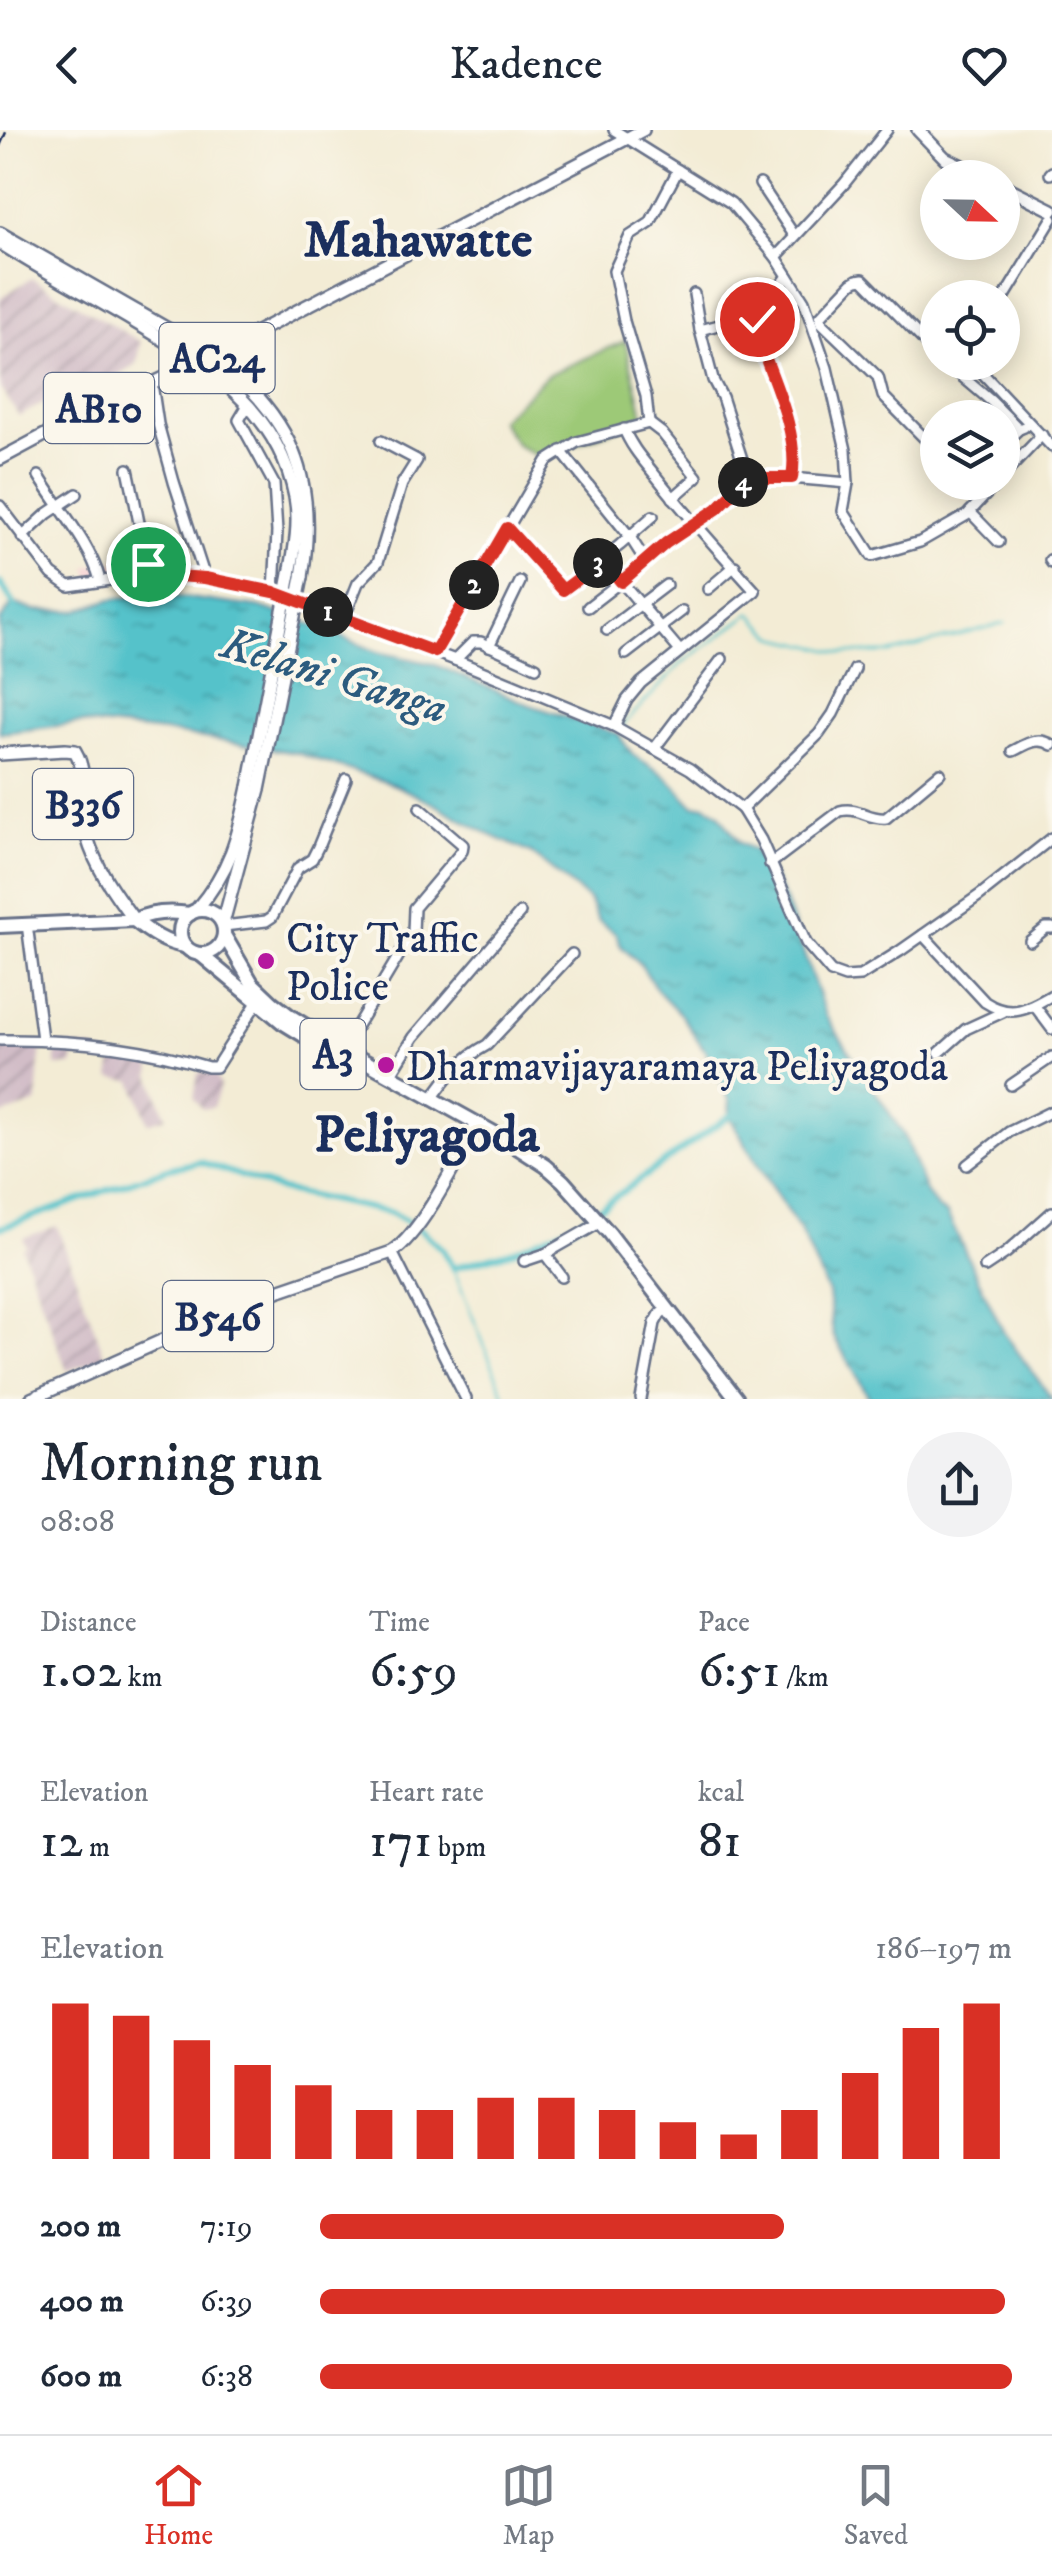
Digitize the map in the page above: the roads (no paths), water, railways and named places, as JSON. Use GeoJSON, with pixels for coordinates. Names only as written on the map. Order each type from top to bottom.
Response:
{"type":"FeatureCollection","features":[{"type":"Feature","properties":{"kind":"highway"},"geometry":{"type":"LineString","coordinates":[[185,946],[180,929],[193,912]]}},
{"type":"Feature","properties":{"kind":"highway"},"geometry":{"type":"LineString","coordinates":[[0,926],[212,912],[223,928],[216,949],[200,954],[156,936],[134,920]]}},
{"type":"Feature","properties":{"kind":"highway","name":"A3"},"geometry":{"type":"LineString","coordinates":[[223,928],[244,970],[264,996],[343,1050],[432,1099],[475,1128]]}},
{"type":"Feature","properties":{"kind":"highway","name":"A3"},"geometry":{"type":"LineString","coordinates":[[200,954],[282,1022],[332,1053],[546,1166],[576,1192],[727,1399]]}},
{"type":"Feature","properties":{"kind":"highway","name":"A3"},"geometry":{"type":"LineString","coordinates":[[663,1311],[737,1399]]}},
{"type":"Feature","properties":{"kind":"main road"},"geometry":{"type":"LineString","coordinates":[[213,355],[643,130]]}},
{"type":"Feature","properties":{"kind":"main road"},"geometry":{"type":"LineString","coordinates":[[918,130],[948,160]]}},
{"type":"Feature","properties":{"kind":"main road"},"geometry":{"type":"LineString","coordinates":[[1020,194],[1052,210]]}},
{"type":"Feature","properties":{"kind":"main road","name":"AC24"},"geometry":{"type":"LineString","coordinates":[[0,233],[213,355],[276,418],[294,452],[307,496],[308,540],[296,576]]}},
{"type":"Feature","properties":{"kind":"main road","name":"AC24"},"geometry":{"type":"LineString","coordinates":[[0,243],[185,352],[225,381],[248,405],[283,456],[295,497],[296,576]]}},
{"type":"Feature","properties":{"kind":"main road"},"geometry":{"type":"LineString","coordinates":[[232,370],[231,356],[242,340]]}},
{"type":"Feature","properties":{"kind":"main road"},"geometry":{"type":"LineString","coordinates":[[184,369],[188,362],[185,352]]}},
{"type":"Feature","properties":{"kind":"main road","name":"AB10"},"geometry":{"type":"LineString","coordinates":[[0,459],[213,355]]}},
{"type":"Feature","properties":{"kind":"main road"},"geometry":{"type":"LineString","coordinates":[[223,928],[296,576]]}},
{"type":"Feature","properties":{"kind":"main road","name":"B336"},"geometry":{"type":"LineString","coordinates":[[0,754],[76,751],[82,774],[86,836],[109,886],[134,920]]}},
{"type":"Feature","properties":{"kind":"main road"},"geometry":{"type":"LineString","coordinates":[[193,912],[212,892],[227,866],[254,788]]}},
{"type":"Feature","properties":{"kind":"main road","name":"B546"},"geometry":{"type":"LineString","coordinates":[[32,1399],[260,1297],[392,1252],[407,1240],[425,1214],[475,1128]]}},
{"type":"Feature","properties":{"kind":"street"},"geometry":{"type":"LineString","coordinates":[[614,130],[731,203],[776,257],[804,300],[827,368],[846,450],[848,483],[843,512],[872,556],[920,542],[970,512],[981,500]]}},
{"type":"Feature","properties":{"kind":"street"},"geometry":{"type":"LineString","coordinates":[[776,257],[887,130]]}},
{"type":"Feature","properties":{"kind":"street"},"geometry":{"type":"LineString","coordinates":[[673,498],[697,478],[662,433],[649,423],[646,396],[614,272],[630,236],[650,224],[678,170]]}},
{"type":"Feature","properties":{"kind":"street"},"geometry":{"type":"LineString","coordinates":[[760,184],[794,235]]}},
{"type":"Feature","properties":{"kind":"street"},"geometry":{"type":"LineString","coordinates":[[1015,280],[1052,219]]}},
{"type":"Feature","properties":{"kind":"street"},"geometry":{"type":"LineString","coordinates":[[788,276],[759,314],[756,326],[791,432],[792,478]]}},
{"type":"Feature","properties":{"kind":"street"},"geometry":{"type":"LineString","coordinates":[[920,338],[864,280],[852,283],[820,317],[878,376],[882,396],[920,434]]}},
{"type":"Feature","properties":{"kind":"street"},"geometry":{"type":"LineString","coordinates":[[694,294],[713,380],[748,478]]}},
{"type":"Feature","properties":{"kind":"street"},"geometry":{"type":"LineString","coordinates":[[804,300],[824,312]]}},
{"type":"Feature","properties":{"kind":"street"},"geometry":{"type":"LineString","coordinates":[[700,330],[759,314]]}},
{"type":"Feature","properties":{"kind":"street"},"geometry":{"type":"LineString","coordinates":[[966,380],[990,400]]}},
{"type":"Feature","properties":{"kind":"street"},"geometry":{"type":"LineString","coordinates":[[989,380],[1052,447]]}},
{"type":"Feature","properties":{"kind":"street"},"geometry":{"type":"LineString","coordinates":[[152,384],[162,436],[205,578]]}},
{"type":"Feature","properties":{"kind":"street"},"geometry":{"type":"LineString","coordinates":[[248,405],[239,420],[274,484],[274,592]]}},
{"type":"Feature","properties":{"kind":"street"},"geometry":{"type":"LineString","coordinates":[[1020,428],[1030,422]]}},
{"type":"Feature","properties":{"kind":"street"},"geometry":{"type":"LineString","coordinates":[[435,652],[548,462],[577,442],[649,423]]}},
{"type":"Feature","properties":{"kind":"street"},"geometry":{"type":"LineString","coordinates":[[614,726],[635,689],[755,590],[673,498],[624,430]]}},
{"type":"Feature","properties":{"kind":"street"},"geometry":{"type":"LineString","coordinates":[[1020,458],[1042,434]]}},
{"type":"Feature","properties":{"kind":"street"},"geometry":{"type":"LineString","coordinates":[[344,618],[358,583],[378,562],[402,484],[417,460],[382,441]]}},
{"type":"Feature","properties":{"kind":"street"},"geometry":{"type":"LineString","coordinates":[[561,451],[646,562]]}},
{"type":"Feature","properties":{"kind":"street"},"geometry":{"type":"LineString","coordinates":[[128,469],[151,574]]}},
{"type":"Feature","properties":{"kind":"street"},"geometry":{"type":"LineString","coordinates":[[39,476],[95,562],[100,580]]}},
{"type":"Feature","properties":{"kind":"street"},"geometry":{"type":"LineString","coordinates":[[588,608],[666,543],[717,509],[748,478],[848,483]]}},
{"type":"Feature","properties":{"kind":"street"},"geometry":{"type":"LineString","coordinates":[[22,537],[77,494]]}},
{"type":"Feature","properties":{"kind":"street"},"geometry":{"type":"LineString","coordinates":[[0,506],[61,582],[72,587],[151,574],[205,578],[274,592],[435,652],[614,726],[690,769],[742,809],[754,826],[806,943],[831,972],[860,976],[980,896],[1052,838]]}},
{"type":"Feature","properties":{"kind":"street"},"geometry":{"type":"LineString","coordinates":[[970,512],[998,542]]}},
{"type":"Feature","properties":{"kind":"street"},"geometry":{"type":"LineString","coordinates":[[507,528],[563,590],[653,516]]}},
{"type":"Feature","properties":{"kind":"street"},"geometry":{"type":"LineString","coordinates":[[603,560],[680,651]]}},
{"type":"Feature","properties":{"kind":"street"},"geometry":{"type":"LineString","coordinates":[[708,589],[735,566]]}},
{"type":"Feature","properties":{"kind":"street"},"geometry":{"type":"LineString","coordinates":[[490,646],[520,582]]}},
{"type":"Feature","properties":{"kind":"street"},"geometry":{"type":"LineString","coordinates":[[607,630],[666,584]]}},
{"type":"Feature","properties":{"kind":"street"},"geometry":{"type":"LineString","coordinates":[[626,654],[682,611]]}},
{"type":"Feature","properties":{"kind":"street"},"geometry":{"type":"LineString","coordinates":[[455,660],[473,642],[481,642],[536,667]]}},
{"type":"Feature","properties":{"kind":"street"},"geometry":{"type":"LineString","coordinates":[[654,749],[722,659]]}},
{"type":"Feature","properties":{"kind":"street"},"geometry":{"type":"LineString","coordinates":[[742,809],[819,734],[855,669]]}},
{"type":"Feature","properties":{"kind":"street"},"geometry":{"type":"LineString","coordinates":[[1014,751],[1032,741],[1044,740],[1052,745]]}},
{"type":"Feature","properties":{"kind":"street"},"geometry":{"type":"LineString","coordinates":[[770,864],[840,811],[848,808],[878,819],[886,818],[940,772]]}},
{"type":"Feature","properties":{"kind":"street"},"geometry":{"type":"LineString","coordinates":[[223,928],[272,917],[298,868],[312,859],[346,779]]}},
{"type":"Feature","properties":{"kind":"street"},"geometry":{"type":"LineString","coordinates":[[343,1050],[412,932],[417,902],[462,851],[463,844],[420,808]]}},
{"type":"Feature","properties":{"kind":"street"},"geometry":{"type":"LineString","coordinates":[[390,1076],[414,1037],[520,914]]}},
{"type":"Feature","properties":{"kind":"street"},"geometry":{"type":"LineString","coordinates":[[26,924],[42,1039]]}},
{"type":"Feature","properties":{"kind":"street"},"geometry":{"type":"LineString","coordinates":[[1030,942],[1046,928],[1052,928]]}},
{"type":"Feature","properties":{"kind":"street"},"geometry":{"type":"LineString","coordinates":[[923,935],[986,1002],[1003,1012]]}},
{"type":"Feature","properties":{"kind":"street"},"geometry":{"type":"LineString","coordinates":[[432,1099],[445,1079],[469,1055],[487,1045],[572,954]]}},
{"type":"Feature","properties":{"kind":"street"},"geometry":{"type":"LineString","coordinates":[[939,1053],[966,1029],[1003,1012],[1034,1006],[1052,994]]}},
{"type":"Feature","properties":{"kind":"street"},"geometry":{"type":"LineString","coordinates":[[0,1040],[42,1039],[146,1050],[216,1067],[258,1001]]}},
{"type":"Feature","properties":{"kind":"street"},"geometry":{"type":"LineString","coordinates":[[1034,1006],[1052,1029]]}},
{"type":"Feature","properties":{"kind":"street"},"geometry":{"type":"LineString","coordinates":[[1011,1085],[1052,1057]]}},
{"type":"Feature","properties":{"kind":"street"},"geometry":{"type":"LineString","coordinates":[[967,1166],[1009,1132],[1052,1111]]}},
{"type":"Feature","properties":{"kind":"street"},"geometry":{"type":"LineString","coordinates":[[986,1267],[1052,1212]]}},
{"type":"Feature","properties":{"kind":"street"},"geometry":{"type":"LineString","coordinates":[[524,1261],[546,1254],[592,1219]]}},
{"type":"Feature","properties":{"kind":"street"},"geometry":{"type":"LineString","coordinates":[[392,1252],[466,1399]]}},
{"type":"Feature","properties":{"kind":"street"},"geometry":{"type":"LineString","coordinates":[[546,1254],[562,1278]]}},
{"type":"Feature","properties":{"kind":"street"},"geometry":{"type":"LineString","coordinates":[[640,1399],[652,1334],[663,1311]]}},
{"type":"Feature","properties":{"kind":"water","name":"Kelani Ganga"},"geometry":{"type":"Polygon","coordinates":[[[157,594],[264,608],[377,652],[433,664],[530,705],[618,734],[632,754],[667,777],[694,806],[705,805],[718,813],[740,843],[761,854],[785,901],[826,1016],[904,1135],[925,1190],[937,1208],[947,1214],[1004,1333],[1052,1399],[870,1399],[833,1335],[828,1293],[802,1234],[729,1116],[730,1101],[706,1052],[641,965],[621,946],[616,934],[598,920],[589,900],[531,853],[395,785],[297,753],[80,723],[0,733],[0,621],[13,603],[33,610],[76,611],[112,599],[157,594]]]}},
{"type":"Feature","properties":{"kind":"waterway"},"geometry":{"type":"LineString","coordinates":[[0,583],[14,608]]}},
{"type":"Feature","properties":{"kind":"waterway"},"geometry":{"type":"LineString","coordinates":[[620,728],[682,663],[751,613],[775,637],[842,653],[890,653],[1005,623]]}},
{"type":"Feature","properties":{"kind":"waterway"},"geometry":{"type":"LineString","coordinates":[[0,1228],[170,1168],[201,1162],[281,1190],[392,1213],[420,1229],[442,1249],[453,1268],[515,1250],[580,1222],[729,1116]]}},
{"type":"Feature","properties":{"kind":"waterway"},"geometry":{"type":"LineString","coordinates":[[453,1268],[506,1399]]}},
{"type":"Feature","properties":{"kind":"railway"},"geometry":{"type":"LineString","coordinates":[[0,146],[7,130]]}},
{"type":"Feature","properties":{"kind":"place","name":"City Traffic Police"},"geometry":{"type":"Point","coordinates":[266,961]}},
{"type":"Feature","properties":{"kind":"place","name":"Dharmavijayaramaya Peliyagoda"},"geometry":{"type":"Point","coordinates":[386,1065]}},
{"type":"Feature","properties":{"kind":"district","name":"Mahawatte"},"geometry":{"type":"Point","coordinates":[418,238]}},
{"type":"Feature","properties":{"kind":"district","name":"Peliyagoda"},"geometry":{"type":"Point","coordinates":[427,1133]}}]}
